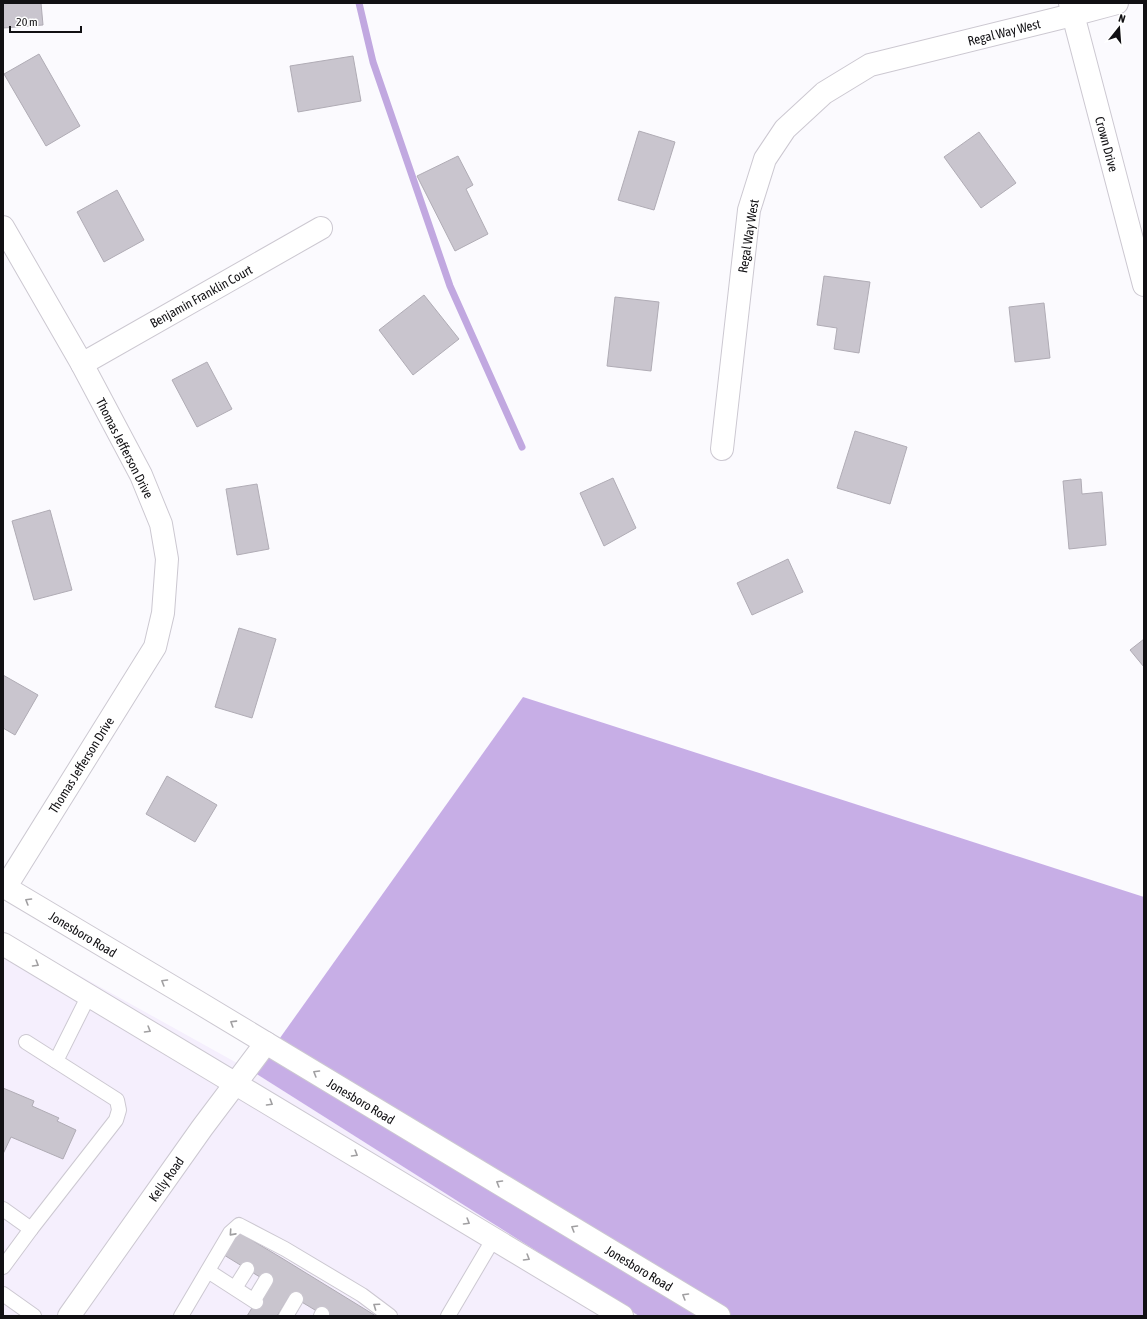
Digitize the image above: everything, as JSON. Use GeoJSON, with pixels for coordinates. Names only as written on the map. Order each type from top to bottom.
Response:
{"type":"FeatureCollection","features":[{"type":"Feature","properties":{"kind":"street","name":"Regal Way West"},"geometry":{"type":"LineString","coordinates":[[722,449],[749,210],[766,159],[785,129],[824,93],[870,65],[1071,9],[1117,3]]}},
{"type":"Feature","properties":{"kind":"street","name":"Crown Drive"},"geometry":{"type":"LineString","coordinates":[[1071,9],[1144,285]]}},
{"type":"Feature","properties":{"kind":"street","name":"Thomas Jefferson Drive"},"geometry":{"type":"LineString","coordinates":[[3,227],[82,364],[141,475],[161,524],[167,559],[163,613],[155,647],[4,887]]}},
{"type":"Feature","properties":{"kind":"street","name":"Benjamin Franklin Court"},"geometry":{"type":"LineString","coordinates":[[82,364],[321,228]]}},
{"type":"Feature","properties":{"kind":"street","name":"Jonesboro Road"},"geometry":{"type":"LineString","coordinates":[[4,887],[719,1316]]}},
{"type":"Feature","properties":{"kind":"street"},"geometry":{"type":"LineString","coordinates":[[3,944],[622,1316]]}},
{"type":"Feature","properties":{"kind":"street","name":"Kelly Road"},"geometry":{"type":"LineString","coordinates":[[69,1316],[202,1128],[266,1044]]}},
{"type":"Feature","properties":{"kind":"lane"},"geometry":{"type":"LineString","coordinates":[[56,1061],[89,995]]}},
{"type":"Feature","properties":{"kind":"lane"},"geometry":{"type":"LineString","coordinates":[[3,1268],[31,1229],[116,1120],[119,1110],[117,1100],[26,1042]]}},
{"type":"Feature","properties":{"kind":"lane"},"geometry":{"type":"LineString","coordinates":[[3,1209],[31,1229]]}},
{"type":"Feature","properties":{"kind":"lane"},"geometry":{"type":"LineString","coordinates":[[181,1316],[230,1233],[239,1225],[262,1242],[283,1253],[359,1300],[390,1316]]}},
{"type":"Feature","properties":{"kind":"lane"},"geometry":{"type":"LineString","coordinates":[[448,1316],[494,1238]]}},
{"type":"Feature","properties":{"kind":"lane"},"geometry":{"type":"LineString","coordinates":[[235,1288],[247,1269]]}},
{"type":"Feature","properties":{"kind":"lane"},"geometry":{"type":"LineString","coordinates":[[208,1271],[255,1301],[266,1280]]}},
{"type":"Feature","properties":{"kind":"lane"},"geometry":{"type":"LineString","coordinates":[[3,1294],[34,1316]]}},
{"type":"Feature","properties":{"kind":"lane"},"geometry":{"type":"LineString","coordinates":[[286,1316],[296,1299]]}},
{"type":"Feature","properties":{"kind":"shaded area"},"geometry":{"type":"Polygon","coordinates":[[[523,697],[1144,897],[1144,1316],[639,1316],[255,1073],[523,697]]]}},
{"type":"Feature","properties":{"kind":"shaded area"},"geometry":{"type":"Polygon","coordinates":[[[3,933],[255,1073],[639,1316],[3,1316],[3,933]]]}},
{"type":"Feature","properties":{"kind":"building"},"geometry":{"type":"Polygon","coordinates":[[[3,3],[41,3],[43,25],[3,28],[3,3]]]}},
{"type":"Feature","properties":{"kind":"building"},"geometry":{"type":"Polygon","coordinates":[[[39,54],[80,126],[46,146],[4,74],[39,54]]]}},
{"type":"Feature","properties":{"kind":"building"},"geometry":{"type":"Polygon","coordinates":[[[353,56],[361,101],[298,112],[290,66],[353,56]]]}},
{"type":"Feature","properties":{"kind":"building"},"geometry":{"type":"Polygon","coordinates":[[[639,131],[675,142],[654,210],[618,200],[639,131]]]}},
{"type":"Feature","properties":{"kind":"building"},"geometry":{"type":"Polygon","coordinates":[[[979,132],[1016,183],[981,208],[944,157],[979,132]]]}},
{"type":"Feature","properties":{"kind":"building"},"geometry":{"type":"Polygon","coordinates":[[[458,156],[473,185],[466,189],[488,234],[455,251],[417,176],[458,156]]]}},
{"type":"Feature","properties":{"kind":"building"},"geometry":{"type":"Polygon","coordinates":[[[117,190],[144,240],[104,262],[77,212],[117,190]]]}},
{"type":"Feature","properties":{"kind":"building"},"geometry":{"type":"Polygon","coordinates":[[[824,276],[870,282],[859,353],[834,349],[837,328],[817,325],[824,276]]]}},
{"type":"Feature","properties":{"kind":"building"},"geometry":{"type":"Polygon","coordinates":[[[424,295],[459,339],[413,375],[379,330],[424,295]]]}},
{"type":"Feature","properties":{"kind":"building"},"geometry":{"type":"Polygon","coordinates":[[[615,297],[659,302],[651,371],[607,366],[615,297]]]}},
{"type":"Feature","properties":{"kind":"building"},"geometry":{"type":"Polygon","coordinates":[[[1044,303],[1050,358],[1015,362],[1009,307],[1044,303]]]}},
{"type":"Feature","properties":{"kind":"building"},"geometry":{"type":"Polygon","coordinates":[[[207,362],[232,409],[197,427],[172,380],[207,362]]]}},
{"type":"Feature","properties":{"kind":"building"},"geometry":{"type":"Polygon","coordinates":[[[855,431],[907,447],[890,504],[837,488],[855,431]]]}},
{"type":"Feature","properties":{"kind":"building"},"geometry":{"type":"Polygon","coordinates":[[[613,478],[636,528],[604,546],[580,493],[613,478]]]}},
{"type":"Feature","properties":{"kind":"building"},"geometry":{"type":"Polygon","coordinates":[[[1081,479],[1082,494],[1102,492],[1106,545],[1069,549],[1063,481],[1081,479]]]}},
{"type":"Feature","properties":{"kind":"building"},"geometry":{"type":"Polygon","coordinates":[[[257,484],[269,549],[237,555],[226,489],[257,484]]]}},
{"type":"Feature","properties":{"kind":"building"},"geometry":{"type":"Polygon","coordinates":[[[50,510],[72,590],[34,600],[12,521],[50,510]]]}},
{"type":"Feature","properties":{"kind":"building"},"geometry":{"type":"Polygon","coordinates":[[[788,559],[803,592],[752,615],[737,583],[788,559]]]}},
{"type":"Feature","properties":{"kind":"building"},"geometry":{"type":"Polygon","coordinates":[[[239,628],[276,639],[252,718],[215,707],[239,628]]]}},
{"type":"Feature","properties":{"kind":"building"},"geometry":{"type":"Polygon","coordinates":[[[1144,639],[1144,667],[1130,650],[1144,639]]]}},
{"type":"Feature","properties":{"kind":"building"},"geometry":{"type":"Polygon","coordinates":[[[3,675],[38,695],[15,735],[3,728],[3,675]]]}},
{"type":"Feature","properties":{"kind":"building"},"geometry":{"type":"Polygon","coordinates":[[[167,776],[217,805],[195,842],[146,814],[167,776]]]}},
{"type":"Feature","properties":{"kind":"building"},"geometry":{"type":"Polygon","coordinates":[[[3,1088],[34,1101],[32,1106],[59,1118],[57,1121],[76,1130],[63,1159],[11,1137],[3,1154],[3,1088]]]}},
{"type":"Feature","properties":{"kind":"building"},"geometry":{"type":"Polygon","coordinates":[[[238,1232],[376,1316],[325,1316],[290,1295],[277,1316],[247,1316],[268,1282],[224,1255],[238,1232]]]}},
{"type":"Feature","properties":{"kind":"waterway"},"geometry":{"type":"LineString","coordinates":[[359,3],[373,62],[450,286],[522,447]]}}]}
